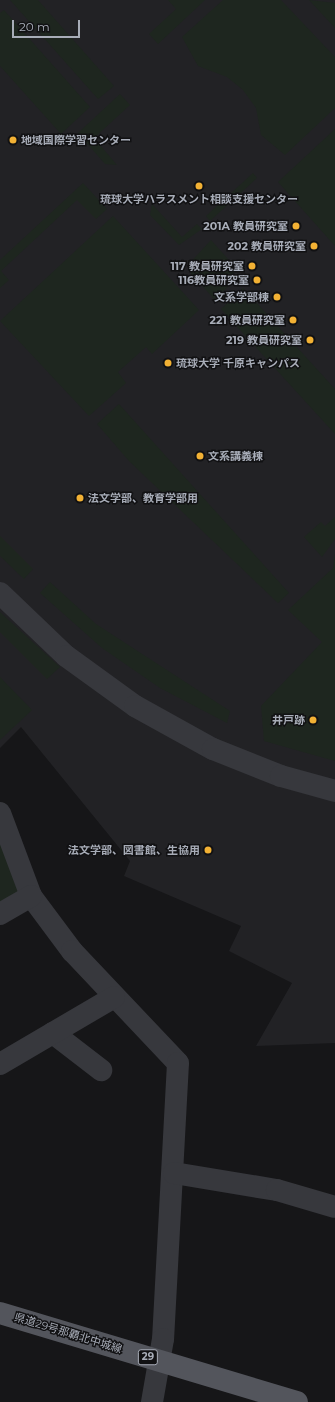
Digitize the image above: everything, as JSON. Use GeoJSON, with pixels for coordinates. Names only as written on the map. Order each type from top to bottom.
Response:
{"type":"FeatureCollection","features":[{"type":"Feature","properties":{"kind":"main road","name":"県道29号那覇北中城線"},"geometry":{"type":"LineString","coordinates":[[0,1313],[297,1402]]}},
{"type":"Feature","properties":{"kind":"street"},"geometry":{"type":"LineString","coordinates":[[0,593],[66,656],[135,706],[224,753],[281,776],[335,791]]}},
{"type":"Feature","properties":{"kind":"street"},"geometry":{"type":"LineString","coordinates":[[0,813],[31,896],[72,951],[178,1063],[174,1173],[160,1361],[152,1402]]}},
{"type":"Feature","properties":{"kind":"street"},"geometry":{"type":"LineString","coordinates":[[0,914],[31,896]]}},
{"type":"Feature","properties":{"kind":"street"},"geometry":{"type":"LineString","coordinates":[[0,1064],[114,997]]}},
{"type":"Feature","properties":{"kind":"street"},"geometry":{"type":"LineString","coordinates":[[53,1033],[101,1070]]}},
{"type":"Feature","properties":{"kind":"street"},"geometry":{"type":"LineString","coordinates":[[174,1173],[277,1190],[335,1207]]}},
{"type":"Feature","properties":{"kind":"shaded area","name":"琉球大学 千原キャンパス"},"geometry":{"type":"Polygon","coordinates":[[[0,0],[335,0],[335,1043],[256,1046],[292,983],[229,951],[241,926],[124,876],[130,861],[21,727],[0,748],[0,0]]]}},
{"type":"Feature","properties":{"kind":"shaded area"},"geometry":{"type":"Polygon","coordinates":[[[10,0],[38,0],[114,86],[98,99],[10,0]]]}},
{"type":"Feature","properties":{"kind":"shaded area"},"geometry":{"type":"Polygon","coordinates":[[[168,0],[205,0],[158,44],[149,34],[176,9],[168,0]]]}},
{"type":"Feature","properties":{"kind":"shaded area"},"geometry":{"type":"Polygon","coordinates":[[[223,0],[281,0],[335,57],[335,108],[285,155],[261,135],[256,108],[243,90],[227,77],[198,66],[182,37],[223,0]]]}},
{"type":"Feature","properties":{"kind":"shaded area"},"geometry":{"type":"Polygon","coordinates":[[[309,0],[335,3],[335,28],[309,0]]]}},
{"type":"Feature","properties":{"kind":"shaded area"},"geometry":{"type":"Polygon","coordinates":[[[4,10],[90,107],[61,134],[0,66],[0,13],[4,10]]]}},
{"type":"Feature","properties":{"kind":"shaded area"},"geometry":{"type":"Polygon","coordinates":[[[120,94],[130,105],[94,138],[117,165],[105,164],[78,133],[120,94]]]}},
{"type":"Feature","properties":{"kind":"shaded area"},"geometry":{"type":"Polygon","coordinates":[[[335,129],[335,246],[278,182],[335,129]]]}},
{"type":"Feature","properties":{"kind":"shaded area"},"geometry":{"type":"Polygon","coordinates":[[[253,173],[257,178],[210,221],[206,216],[253,173]]]}},
{"type":"Feature","properties":{"kind":"shaded area"},"geometry":{"type":"Polygon","coordinates":[[[83,183],[107,209],[96,219],[77,200],[1,271],[9,280],[0,288],[0,260],[83,183]]]}},
{"type":"Feature","properties":{"kind":"shaded area"},"geometry":{"type":"Polygon","coordinates":[[[152,204],[182,237],[197,224],[202,229],[179,245],[150,215],[152,204]]]}},
{"type":"Feature","properties":{"kind":"shaded area"},"geometry":{"type":"Polygon","coordinates":[[[113,216],[199,310],[152,354],[146,347],[118,372],[126,383],[89,416],[0,321],[113,216]]]}},
{"type":"Feature","properties":{"kind":"shaded area"},"geometry":{"type":"Polygon","coordinates":[[[211,240],[237,269],[233,274],[237,279],[214,299],[189,271],[188,265],[211,240]]]}},
{"type":"Feature","properties":{"kind":"shaded area"},"geometry":{"type":"Polygon","coordinates":[[[243,288],[335,389],[335,434],[221,309],[243,288]]]}},
{"type":"Feature","properties":{"kind":"shaded area"},"geometry":{"type":"Polygon","coordinates":[[[119,404],[289,593],[278,603],[129,461],[97,424],[119,404]]]}},
{"type":"Feature","properties":{"kind":"shaded area"},"geometry":{"type":"Polygon","coordinates":[[[335,517],[335,539],[322,557],[304,537],[321,522],[325,526],[335,517]]]}},
{"type":"Feature","properties":{"kind":"shaded area"},"geometry":{"type":"Polygon","coordinates":[[[0,536],[33,569],[24,579],[0,556],[0,536]]]}},
{"type":"Feature","properties":{"kind":"shaded area"},"geometry":{"type":"Polygon","coordinates":[[[335,554],[335,761],[264,741],[261,706],[322,642],[288,610],[333,568],[335,554]]]}},
{"type":"Feature","properties":{"kind":"shaded area"},"geometry":{"type":"Polygon","coordinates":[[[50,582],[96,624],[230,711],[227,723],[160,688],[102,648],[40,593],[50,582]]]}},
{"type":"Feature","properties":{"kind":"shaded area"},"geometry":{"type":"Polygon","coordinates":[[[0,612],[60,667],[47,679],[0,632],[0,612]]]}},
{"type":"Feature","properties":{"kind":"shaded area"},"geometry":{"type":"Polygon","coordinates":[[[0,677],[32,710],[0,740],[0,677]]]}},
{"type":"Feature","properties":{"kind":"shaded area"},"geometry":{"type":"Polygon","coordinates":[[[0,813],[31,896],[0,914],[0,813]]]}},
{"type":"Feature","properties":{"kind":"place","name":"地域国際学習センター"},"geometry":{"type":"Point","coordinates":[13,140]}},
{"type":"Feature","properties":{"kind":"place","name":"琉球大学ハラスメント相談支援センター"},"geometry":{"type":"Point","coordinates":[199,186]}},
{"type":"Feature","properties":{"kind":"place","name":"201A 教員研究室"},"geometry":{"type":"Point","coordinates":[296,226]}},
{"type":"Feature","properties":{"kind":"place","name":"202 教員研究室"},"geometry":{"type":"Point","coordinates":[314,246]}},
{"type":"Feature","properties":{"kind":"place","name":"117 教員研究室"},"geometry":{"type":"Point","coordinates":[252,266]}},
{"type":"Feature","properties":{"kind":"place","name":"116教員研究室"},"geometry":{"type":"Point","coordinates":[257,280]}},
{"type":"Feature","properties":{"kind":"place","name":"文系学部棟"},"geometry":{"type":"Point","coordinates":[277,297]}},
{"type":"Feature","properties":{"kind":"place","name":"221 教員研究室"},"geometry":{"type":"Point","coordinates":[293,320]}},
{"type":"Feature","properties":{"kind":"place","name":"219 教員研究室"},"geometry":{"type":"Point","coordinates":[310,340]}},
{"type":"Feature","properties":{"kind":"place","name":"琉球大学 千原キャンパス"},"geometry":{"type":"Point","coordinates":[168,363]}},
{"type":"Feature","properties":{"kind":"place","name":"文系講義棟"},"geometry":{"type":"Point","coordinates":[200,456]}},
{"type":"Feature","properties":{"kind":"place","name":"法文学部、教育学部用"},"geometry":{"type":"Point","coordinates":[80,498]}},
{"type":"Feature","properties":{"kind":"place","name":"井戸跡"},"geometry":{"type":"Point","coordinates":[313,720]}},
{"type":"Feature","properties":{"kind":"place","name":"法文学部、図書館、生協用"},"geometry":{"type":"Point","coordinates":[208,850]}}]}
